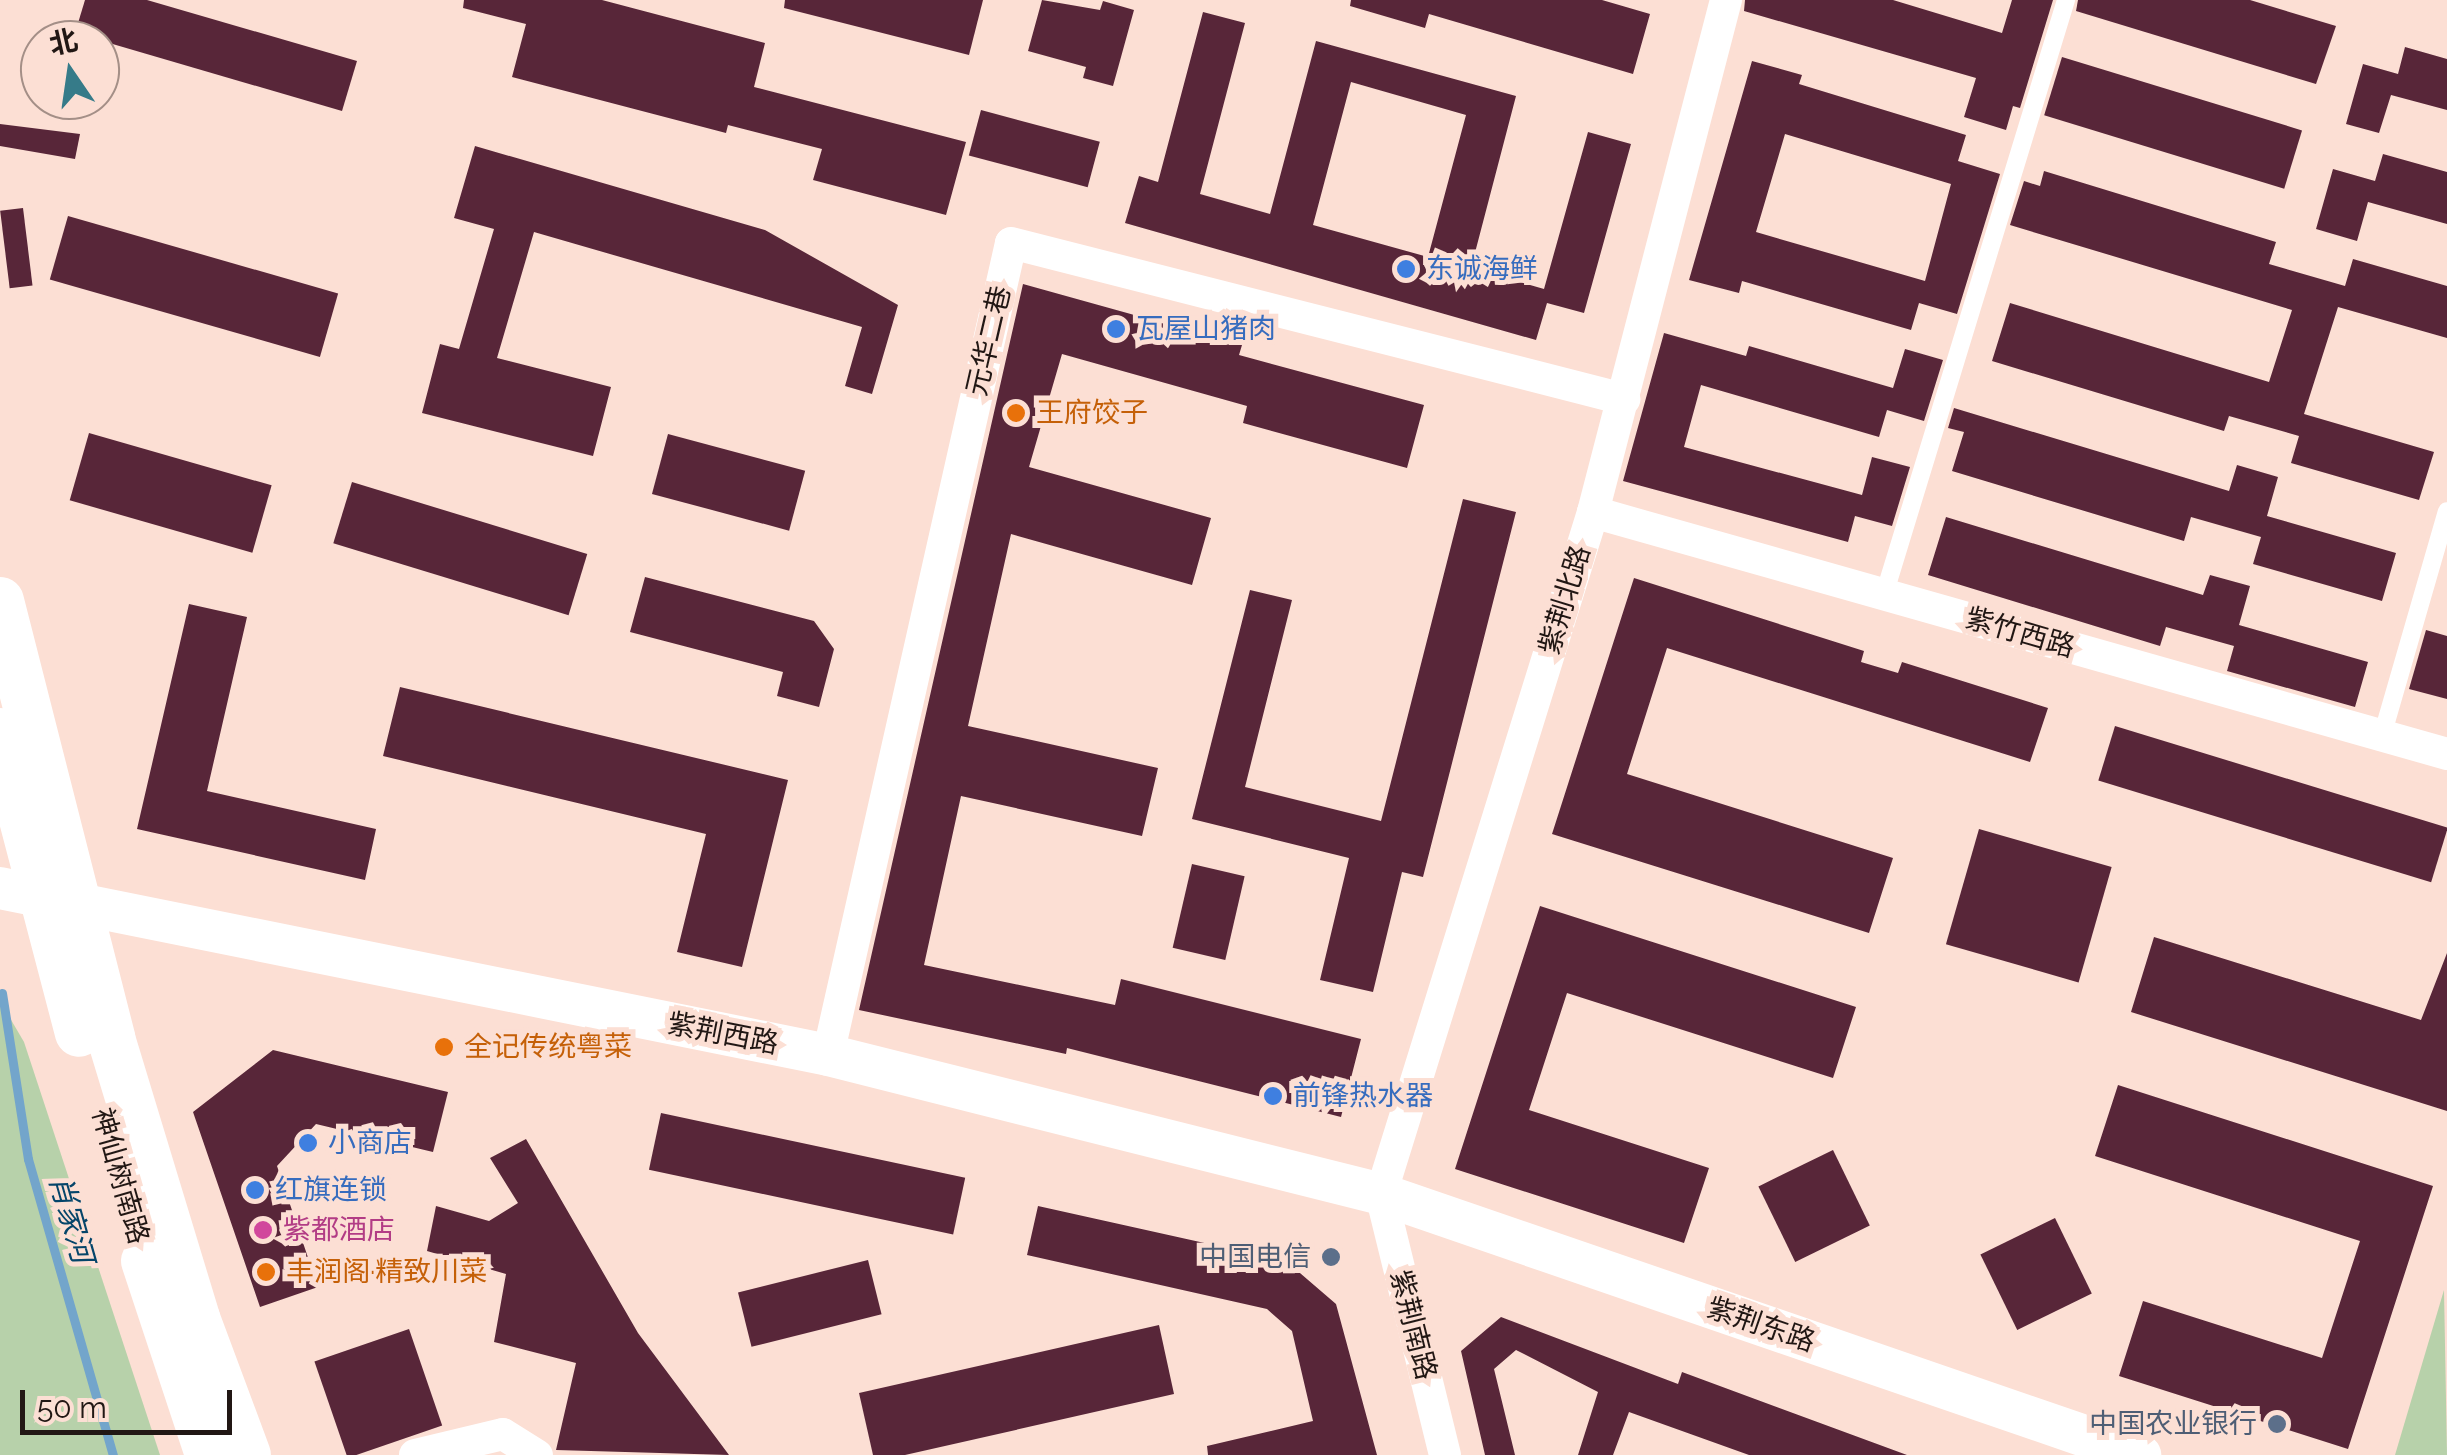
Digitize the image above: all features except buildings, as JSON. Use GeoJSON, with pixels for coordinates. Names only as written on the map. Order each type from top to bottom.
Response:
{"type":"FeatureCollection","features":[{"type":"Feature","properties":{"kind":"main road"},"geometry":{"type":"LineString","coordinates":[[0,601],[39,896]]}},
{"type":"Feature","properties":{"kind":"main road"},"geometry":{"type":"LineString","coordinates":[[0,732],[39,896],[110,1038],[196,1318],[247,1455]]}},
{"type":"Feature","properties":{"kind":"main road","name":"神仙树南路"},"geometry":{"type":"LineString","coordinates":[[39,896],[172,1354],[208,1455]]}},
{"type":"Feature","properties":{"kind":"street","name":"紫荆北路"},"geometry":{"type":"LineString","coordinates":[[1381,1194],[1593,512],[1726,0]]}},
{"type":"Feature","properties":{"kind":"street","name":"元华二巷"},"geometry":{"type":"LineString","coordinates":[[828,1055],[1011,243],[1624,400]]}},
{"type":"Feature","properties":{"kind":"street","name":"紫竹西路"},"geometry":{"type":"LineString","coordinates":[[1593,512],[2447,754]]}},
{"type":"Feature","properties":{"kind":"street","name":"紫荆西路"},"geometry":{"type":"LineString","coordinates":[[39,896],[828,1055],[1381,1194]]}},
{"type":"Feature","properties":{"kind":"street","name":"紫荆南路"},"geometry":{"type":"LineString","coordinates":[[1381,1194],[1444,1455]]}},
{"type":"Feature","properties":{"kind":"street","name":"紫荆东路"},"geometry":{"type":"LineString","coordinates":[[1381,1194],[2140,1455]]}},
{"type":"Feature","properties":{"kind":"street"},"geometry":{"type":"LineString","coordinates":[[415,1455],[504,1434],[537,1455]]}},
{"type":"Feature","properties":{"kind":"lane"},"geometry":{"type":"LineString","coordinates":[[1884,595],[2066,0]]}},
{"type":"Feature","properties":{"kind":"lane"},"geometry":{"type":"LineString","coordinates":[[2382,736],[2447,511]]}},
{"type":"Feature","properties":{"kind":"green space"},"geometry":{"type":"Polygon","coordinates":[[[0,1001],[24,1042],[160,1455],[0,1455],[0,1001]]]}},
{"type":"Feature","properties":{"kind":"green space"},"geometry":{"type":"Polygon","coordinates":[[[2444,1290],[2447,1455],[2395,1455],[2444,1290]]]}},
{"type":"Feature","properties":{"kind":"waterway","name":"肖家河"},"geometry":{"type":"LineString","coordinates":[[2,993],[28,1159],[113,1455]]}},
{"type":"Feature","properties":{"kind":"place","name":"东诚海鲜"},"geometry":{"type":"Point","coordinates":[1406,269]}},
{"type":"Feature","properties":{"kind":"place","name":"瓦屋山猪肉"},"geometry":{"type":"Point","coordinates":[1116,329]}},
{"type":"Feature","properties":{"kind":"place","name":"王府饺子"},"geometry":{"type":"Point","coordinates":[1016,413]}},
{"type":"Feature","properties":{"kind":"place","name":"全记传统粤菜"},"geometry":{"type":"Point","coordinates":[444,1047]}},
{"type":"Feature","properties":{"kind":"place","name":"前锋热水器"},"geometry":{"type":"Point","coordinates":[1273,1096]}},
{"type":"Feature","properties":{"kind":"place","name":"小商店"},"geometry":{"type":"Point","coordinates":[308,1143]}},
{"type":"Feature","properties":{"kind":"place","name":"红旗连锁"},"geometry":{"type":"Point","coordinates":[255,1190]}},
{"type":"Feature","properties":{"kind":"place","name":"紫都酒店"},"geometry":{"type":"Point","coordinates":[263,1230]}},
{"type":"Feature","properties":{"kind":"place","name":"中国电信"},"geometry":{"type":"Point","coordinates":[1331,1257]}},
{"type":"Feature","properties":{"kind":"place","name":"丰润阁·精致川菜"},"geometry":{"type":"Point","coordinates":[266,1272]}},
{"type":"Feature","properties":{"kind":"place","name":"中国农业银行"},"geometry":{"type":"Point","coordinates":[2277,1424]}}]}
